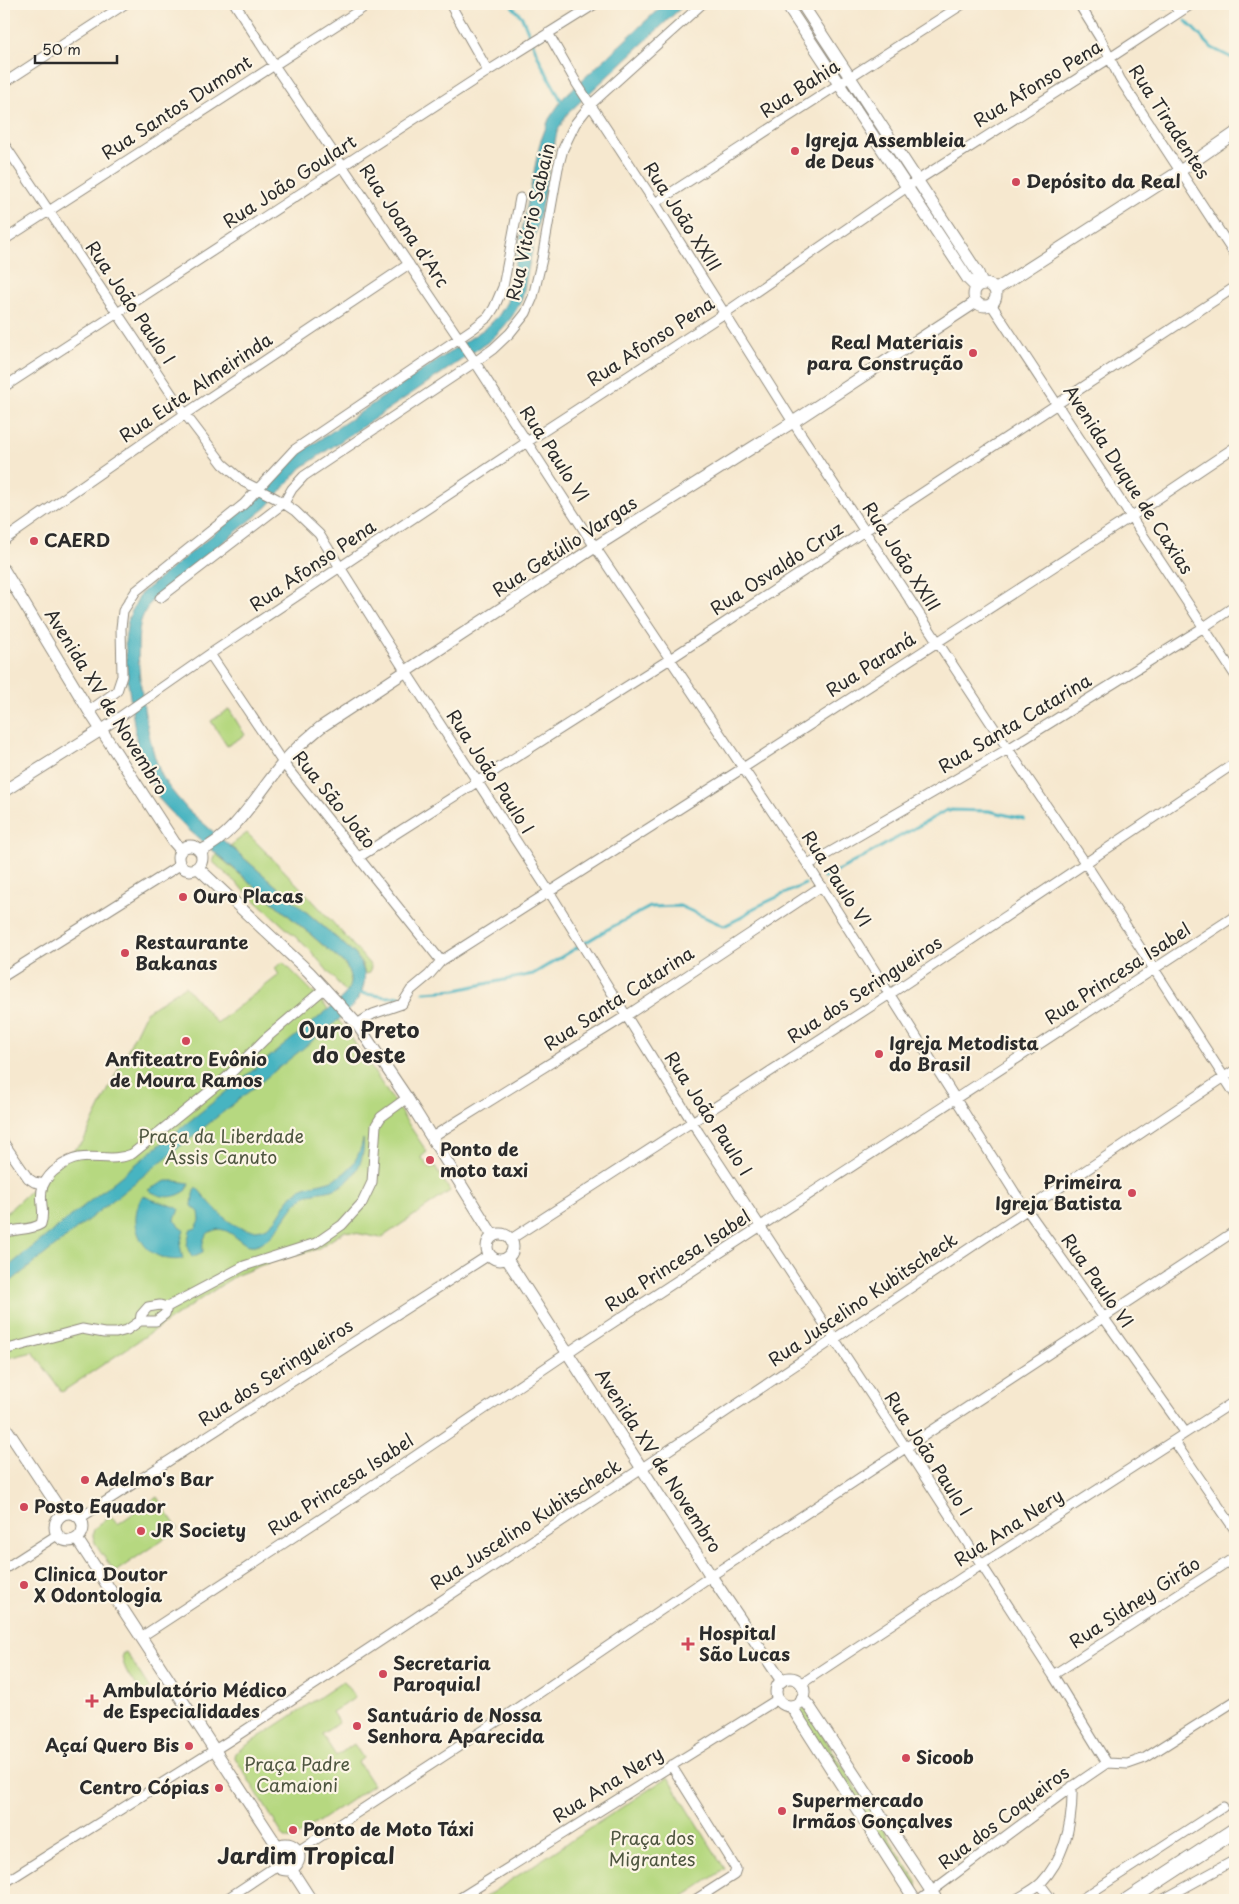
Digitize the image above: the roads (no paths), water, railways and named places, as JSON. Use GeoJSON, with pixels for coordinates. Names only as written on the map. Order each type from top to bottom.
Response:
{"type":"FeatureCollection","features":[{"type":"Feature","properties":{"kind":"highway"},"geometry":{"type":"LineString","coordinates":[[1128,1900],[1235,1830]]}},
{"type":"Feature","properties":{"kind":"street"},"geometry":{"type":"LineString","coordinates":[[4,83],[124,4]]}},
{"type":"Feature","properties":{"kind":"street","name":"Rua Joana d'Arc"},"geometry":{"type":"LineString","coordinates":[[235,4],[274,65],[461,340]]}},
{"type":"Feature","properties":{"kind":"street","name":"Rua Santos Dumont"},"geometry":{"type":"LineString","coordinates":[[4,240],[369,4]]}},
{"type":"Feature","properties":{"kind":"street"},"geometry":{"type":"LineString","coordinates":[[450,4],[488,72]]}},
{"type":"Feature","properties":{"kind":"street","name":"Rua João Goulart"},"geometry":{"type":"LineString","coordinates":[[4,387],[595,4]]}},
{"type":"Feature","properties":{"kind":"street","name":"Rua Vitório Sabain"},"geometry":{"type":"LineString","coordinates":[[270,496],[292,489],[304,476],[510,333],[526,314],[530,306],[542,259],[563,149],[588,101],[702,4]]}},
{"type":"Feature","properties":{"kind":"street"},"geometry":{"type":"LineString","coordinates":[[786,4],[968,280],[979,285],[988,283],[996,290],[996,298],[991,304],[982,306],[976,302],[974,294],[979,285],[978,272],[802,4]]}},
{"type":"Feature","properties":{"kind":"street","name":"Rua Bahia"},"geometry":{"type":"LineString","coordinates":[[655,204],[964,4]]}},
{"type":"Feature","properties":{"kind":"street","name":"Rua Tiradentes"},"geometry":{"type":"LineString","coordinates":[[1079,4],[1100,38],[1120,79],[1235,255]]}},
{"type":"Feature","properties":{"kind":"street"},"geometry":{"type":"LineString","coordinates":[[1173,4],[1179,12]]}},
{"type":"Feature","properties":{"kind":"street","name":"Rua Afonso Pena"},"geometry":{"type":"LineString","coordinates":[[101,730],[210,654],[527,442],[725,313],[917,180],[1192,4]]}},
{"type":"Feature","properties":{"kind":"street","name":"Rua João XXIII"},"geometry":{"type":"LineString","coordinates":[[548,33],[577,84],[793,422],[1086,864],[1235,1094]]}},
{"type":"Feature","properties":{"kind":"street"},"geometry":{"type":"LineString","coordinates":[[996,290],[1180,171],[1235,133]]}},
{"type":"Feature","properties":{"kind":"street","name":"Rua João Paulo I"},"geometry":{"type":"LineString","coordinates":[[4,144],[185,414],[222,464],[244,482],[270,496],[312,527],[340,568],[550,893],[692,1122],[1053,1675],[1107,1763]]}},
{"type":"Feature","properties":{"kind":"street"},"geometry":{"type":"LineString","coordinates":[[160,598],[270,496],[294,450],[461,340],[488,316],[499,299],[506,275],[520,198]]}},
{"type":"Feature","properties":{"kind":"street","name":"Rua Euta Almeirinda"},"geometry":{"type":"LineString","coordinates":[[4,540],[185,414],[409,264]]}},
{"type":"Feature","properties":{"kind":"street","name":"Rua Osvaldo Cruz"},"geometry":{"type":"LineString","coordinates":[[359,857],[670,659],[1235,287]]}},
{"type":"Feature","properties":{"kind":"street","name":"Rua Getúlio Vargas"},"geometry":{"type":"LineString","coordinates":[[204,850],[222,837],[252,805],[299,744],[321,727],[595,547],[793,422],[976,302]]}},
{"type":"Feature","properties":{"kind":"street","name":"Avenida Duque de Caxias"},"geometry":{"type":"LineString","coordinates":[[991,304],[1235,675]]}},
{"type":"Feature","properties":{"kind":"street","name":"Rua Paulo VI"},"geometry":{"type":"LineString","coordinates":[[461,340],[595,547],[822,886],[1026,1210],[1186,1432]]}},
{"type":"Feature","properties":{"kind":"street","name":"Rua Paraná"},"geometry":{"type":"LineString","coordinates":[[357,1024],[373,1014],[402,1004],[411,990],[442,961],[1132,516],[1235,447]]}},
{"type":"Feature","properties":{"kind":"street"},"geometry":{"type":"LineString","coordinates":[[89,711],[116,691],[122,676],[121,628],[123,611],[136,591],[244,504],[270,496]]}},
{"type":"Feature","properties":{"kind":"street","name":"Avenida XV de Novembro"},"geometry":{"type":"LineString","coordinates":[[4,570],[101,730],[181,850]]}},
{"type":"Feature","properties":{"kind":"street","name":"Rua Santa Catarina"},"geometry":{"type":"LineString","coordinates":[[808,865],[1008,749],[1235,606]]}},
{"type":"Feature","properties":{"kind":"street","name":"Rua São João"},"geometry":{"type":"LineString","coordinates":[[210,654],[283,763],[442,961]]}},
{"type":"Feature","properties":{"kind":"street"},"geometry":{"type":"LineString","coordinates":[[4,791],[101,730]]}},
{"type":"Feature","properties":{"kind":"street","name":"Rua dos Seringueiros"},"geometry":{"type":"LineString","coordinates":[[511,1239],[890,994],[1235,764]]}},
{"type":"Feature","properties":{"kind":"street"},"geometry":{"type":"LineString","coordinates":[[193,846],[204,850],[202,861],[198,868],[190,870],[180,865],[178,858],[181,850],[193,846]]}},
{"type":"Feature","properties":{"kind":"street"},"geometry":{"type":"LineString","coordinates":[[4,976],[180,865]]}},
{"type":"Feature","properties":{"kind":"street"},"geometry":{"type":"LineString","coordinates":[[198,868],[325,988],[357,1024],[407,1098],[493,1236]]}},
{"type":"Feature","properties":{"kind":"street","name":"Rua Santa Catarina"},"geometry":{"type":"LineString","coordinates":[[432,1137],[626,1016],[822,886]]}},
{"type":"Feature","properties":{"kind":"street","name":"Rua Princesa Isabel"},"geometry":{"type":"LineString","coordinates":[[141,1637],[363,1491],[568,1352],[762,1227],[1235,916]]}},
{"type":"Feature","properties":{"kind":"street"},"geometry":{"type":"LineString","coordinates":[[4,1232],[33,1228],[41,1224],[44,1211],[41,1193],[44,1184],[55,1170],[66,1161],[85,1156],[122,1158],[139,1150],[228,1077],[264,1040],[325,988]]}},
{"type":"Feature","properties":{"kind":"street","name":"Rua Juscelino Kubitscheck"},"geometry":{"type":"LineString","coordinates":[[4,1883],[216,1750],[642,1468],[1235,1070]]}},
{"type":"Feature","properties":{"kind":"street"},"geometry":{"type":"LineString","coordinates":[[6,1348],[82,1329],[104,1333],[116,1332],[127,1330],[140,1321],[156,1321],[165,1314],[167,1307],[244,1266],[316,1243],[342,1225],[362,1203],[372,1182],[376,1125],[381,1117],[407,1098]]}},
{"type":"Feature","properties":{"kind":"street"},"geometry":{"type":"LineString","coordinates":[[4,1143],[28,1178],[34,1182],[44,1184]]}},
{"type":"Feature","properties":{"kind":"street"},"geometry":{"type":"LineString","coordinates":[[298,1851],[504,1717],[712,1576],[1235,1231]]}},
{"type":"Feature","properties":{"kind":"street"},"geometry":{"type":"LineString","coordinates":[[504,1234],[511,1239],[512,1252],[506,1258],[499,1261],[489,1255],[487,1242],[493,1236],[504,1234]]}},
{"type":"Feature","properties":{"kind":"street","name":"Rua dos Seringueiros"},"geometry":{"type":"LineString","coordinates":[[80,1518],[489,1255]]}},
{"type":"Feature","properties":{"kind":"street","name":"Avenida XV de Novembro"},"geometry":{"type":"LineString","coordinates":[[506,1258],[782,1681]]}},
{"type":"Feature","properties":{"kind":"street"},"geometry":{"type":"LineString","coordinates":[[140,1321],[141,1315],[148,1307],[160,1304],[167,1307]]}},
{"type":"Feature","properties":{"kind":"street","name":"Rua Ana Nery"},"geometry":{"type":"LineString","coordinates":[[801,1684],[1235,1401]]}},
{"type":"Feature","properties":{"kind":"street"},"geometry":{"type":"LineString","coordinates":[[4,1425],[63,1514]]}},
{"type":"Feature","properties":{"kind":"street"},"geometry":{"type":"LineString","coordinates":[[1174,1440],[1235,1530]]}},
{"type":"Feature","properties":{"kind":"street"},"geometry":{"type":"LineString","coordinates":[[72,1513],[80,1518],[84,1527],[77,1539],[64,1541],[57,1535],[55,1526],[59,1517],[63,1514],[72,1513]]}},
{"type":"Feature","properties":{"kind":"street"},"geometry":{"type":"LineString","coordinates":[[4,1569],[57,1535]]}},
{"type":"Feature","properties":{"kind":"street"},"geometry":{"type":"LineString","coordinates":[[77,1539],[278,1847]]}},
{"type":"Feature","properties":{"kind":"street","name":"Rua Sidney Girão"},"geometry":{"type":"LineString","coordinates":[[1053,1675],[1235,1557]]}},
{"type":"Feature","properties":{"kind":"street"},"geometry":{"type":"LineString","coordinates":[[790,1678],[801,1684],[804,1691],[798,1704],[791,1706],[784,1704],[778,1699],[776,1691],[782,1681],[790,1678]]}},
{"type":"Feature","properties":{"kind":"street"},"geometry":{"type":"LineString","coordinates":[[802,1698],[934,1896]]}},
{"type":"Feature","properties":{"kind":"street","name":"Rua Ana Nery"},"geometry":{"type":"LineString","coordinates":[[457,1900],[467,1897],[671,1765],[778,1699]]}},
{"type":"Feature","properties":{"kind":"street"},"geometry":{"type":"LineString","coordinates":[[1107,1763],[1128,1764],[1145,1758],[1235,1701]]}},
{"type":"Feature","properties":{"kind":"street"},"geometry":{"type":"LineString","coordinates":[[791,1706],[915,1900]]}},
{"type":"Feature","properties":{"kind":"street","name":"Rua dos Coqueiros"},"geometry":{"type":"LineString","coordinates":[[920,1900],[934,1896],[1072,1786],[1107,1763]]}},
{"type":"Feature","properties":{"kind":"street"},"geometry":{"type":"LineString","coordinates":[[671,1765],[736,1869],[734,1875],[695,1900]]}},
{"type":"Feature","properties":{"kind":"street"},"geometry":{"type":"LineString","coordinates":[[1015,1900],[1040,1884],[1056,1861],[1069,1830],[1072,1786]]}},
{"type":"Feature","properties":{"kind":"street"},"geometry":{"type":"LineString","coordinates":[[1080,1900],[1223,1807]]}},
{"type":"Feature","properties":{"kind":"street"},"geometry":{"type":"LineString","coordinates":[[290,1845],[298,1851],[298,1863],[291,1869],[283,1870],[273,1862],[273,1853],[278,1847],[290,1845]]}},
{"type":"Feature","properties":{"kind":"street"},"geometry":{"type":"LineString","coordinates":[[1168,1899],[1235,1860]]}},
{"type":"Feature","properties":{"kind":"street"},"geometry":{"type":"LineString","coordinates":[[225,1900],[276,1866]]}},
{"type":"Feature","properties":{"kind":"street"},"geometry":{"type":"LineString","coordinates":[[291,1869],[311,1900]]}},
{"type":"Feature","properties":{"kind":"street"},"geometry":{"type":"LineString","coordinates":[[1040,1884],[1052,1900]]}},
{"type":"Feature","properties":{"kind":"water"},"geometry":{"type":"Polygon","coordinates":[[[664,4],[685,4],[567,114],[557,132],[522,298],[508,322],[488,342],[301,468],[267,507],[154,598],[147,607],[140,625],[138,639],[142,698],[154,756],[165,780],[188,810],[355,954],[363,968],[364,981],[361,993],[354,1004],[334,1024],[4,1287],[4,1270],[323,1014],[346,993],[349,987],[349,973],[345,964],[182,824],[160,800],[146,772],[137,745],[128,683],[125,641],[128,619],[140,594],[259,497],[282,468],[294,457],[487,327],[499,315],[507,302],[540,143],[549,119],[564,97],[664,4]]]}},
{"type":"Feature","properties":{"kind":"water"},"geometry":{"type":"Polygon","coordinates":[[[363,1139],[363,1155],[357,1170],[347,1182],[332,1190],[304,1197],[295,1205],[269,1238],[255,1245],[249,1245],[229,1232],[217,1230],[210,1232],[204,1238],[203,1252],[192,1257],[187,1247],[190,1230],[196,1228],[200,1220],[199,1212],[192,1206],[196,1187],[221,1214],[235,1225],[243,1229],[261,1229],[274,1222],[291,1197],[299,1190],[333,1180],[346,1172],[355,1161],[363,1139]]]}},
{"type":"Feature","properties":{"kind":"water"},"geometry":{"type":"Polygon","coordinates":[[[166,1181],[189,1183],[187,1190],[172,1197],[158,1195],[148,1190],[166,1181]]]}},
{"type":"Feature","properties":{"kind":"water"},"geometry":{"type":"Polygon","coordinates":[[[143,1195],[179,1209],[175,1220],[179,1227],[184,1230],[180,1245],[183,1259],[170,1259],[158,1256],[149,1250],[142,1241],[137,1230],[136,1219],[143,1195]]]}},
{"type":"Feature","properties":{"kind":"waterway"},"geometry":{"type":"LineString","coordinates":[[510,4],[522,17],[541,63],[563,104]]}},
{"type":"Feature","properties":{"kind":"waterway"},"geometry":{"type":"LineString","coordinates":[[1162,4],[1166,7]]}},
{"type":"Feature","properties":{"kind":"waterway"},"geometry":{"type":"LineString","coordinates":[[1186,21],[1212,48],[1232,58],[1235,57]]}},
{"type":"Feature","properties":{"kind":"waterway"},"geometry":{"type":"LineString","coordinates":[[824,877],[947,810],[989,811],[1024,819]]}},
{"type":"Feature","properties":{"kind":"waterway"},"geometry":{"type":"LineString","coordinates":[[424,992],[456,990],[533,974],[608,929],[650,907],[680,906],[724,926],[754,908],[805,884]]}},
{"type":"Feature","properties":{"kind":"waterway"},"geometry":{"type":"LineString","coordinates":[[359,993],[387,997],[400,996]]}},
{"type":"Feature","properties":{"kind":"place","name":"Igreja Assembleia de Deus"},"geometry":{"type":"Point","coordinates":[795,151]}},
{"type":"Feature","properties":{"kind":"place","name":"Depósito da Real"},"geometry":{"type":"Point","coordinates":[1016,182]}},
{"type":"Feature","properties":{"kind":"place","name":"Real Materiais para Construção"},"geometry":{"type":"Point","coordinates":[973,353]}},
{"type":"Feature","properties":{"kind":"place","name":"CAERD"},"geometry":{"type":"Point","coordinates":[34,541]}},
{"type":"Feature","properties":{"kind":"place","name":"Ouro Placas"},"geometry":{"type":"Point","coordinates":[183,897]}},
{"type":"Feature","properties":{"kind":"place","name":"Restaurante Bakanas"},"geometry":{"type":"Point","coordinates":[125,953]}},
{"type":"Feature","properties":{"kind":"place","name":"Anfiteatro Evônio de Moura Ramos"},"geometry":{"type":"Point","coordinates":[186,1041]}},
{"type":"Feature","properties":{"kind":"place","name":"Igreja Metodista do Brasil"},"geometry":{"type":"Point","coordinates":[879,1054]}},
{"type":"Feature","properties":{"kind":"place","name":"Ponto de moto taxi"},"geometry":{"type":"Point","coordinates":[430,1160]}},
{"type":"Feature","properties":{"kind":"place","name":"Primeira Igreja Batista"},"geometry":{"type":"Point","coordinates":[1132,1193]}},
{"type":"Feature","properties":{"kind":"place","name":"Adelmo's Bar"},"geometry":{"type":"Point","coordinates":[85,1480]}},
{"type":"Feature","properties":{"kind":"place","name":"Posto Equador"},"geometry":{"type":"Point","coordinates":[24,1507]}},
{"type":"Feature","properties":{"kind":"place","name":"JR Society"},"geometry":{"type":"Point","coordinates":[141,1531]}},
{"type":"Feature","properties":{"kind":"place","name":"Clinica Doutor X Odontologia"},"geometry":{"type":"Point","coordinates":[24,1585]}},
{"type":"Feature","properties":{"kind":"place","name":"Hospital São Lucas"},"geometry":{"type":"Point","coordinates":[688,1644]}},
{"type":"Feature","properties":{"kind":"place","name":"Secretaria Paroquial"},"geometry":{"type":"Point","coordinates":[383,1674]}},
{"type":"Feature","properties":{"kind":"place","name":"Ambulatório Médico de Especialidades"},"geometry":{"type":"Point","coordinates":[92,1701]}},
{"type":"Feature","properties":{"kind":"place","name":"Santuário de Nossa Senhora Aparecida"},"geometry":{"type":"Point","coordinates":[357,1726]}},
{"type":"Feature","properties":{"kind":"place","name":"Açaí Quero Bis"},"geometry":{"type":"Point","coordinates":[189,1746]}},
{"type":"Feature","properties":{"kind":"place","name":"Sicoob"},"geometry":{"type":"Point","coordinates":[906,1758]}},
{"type":"Feature","properties":{"kind":"place","name":"Centro Cópias"},"geometry":{"type":"Point","coordinates":[219,1788]}},
{"type":"Feature","properties":{"kind":"place","name":"Supermercado Irmãos Gonçalves"},"geometry":{"type":"Point","coordinates":[782,1811]}},
{"type":"Feature","properties":{"kind":"place","name":"Ponto de Moto Táxi"},"geometry":{"type":"Point","coordinates":[293,1830]}},
{"type":"Feature","properties":{"kind":"district","name":"Ouro Preto do Oeste"},"geometry":{"type":"Point","coordinates":[359,1042]}},
{"type":"Feature","properties":{"kind":"district","name":"Jardim Tropical"},"geometry":{"type":"Point","coordinates":[306,1856]}},
{"type":"Feature","properties":{"kind":"park label","name":"Praça da Liberdade Assis Canuto"},"geometry":{"type":"Point","coordinates":[221,1147]}},
{"type":"Feature","properties":{"kind":"park label","name":"Praça Padre Camaioni"},"geometry":{"type":"Point","coordinates":[297,1775]}},
{"type":"Feature","properties":{"kind":"park label","name":"Praça dos Migrantes"},"geometry":{"type":"Point","coordinates":[652,1849]}}]}
